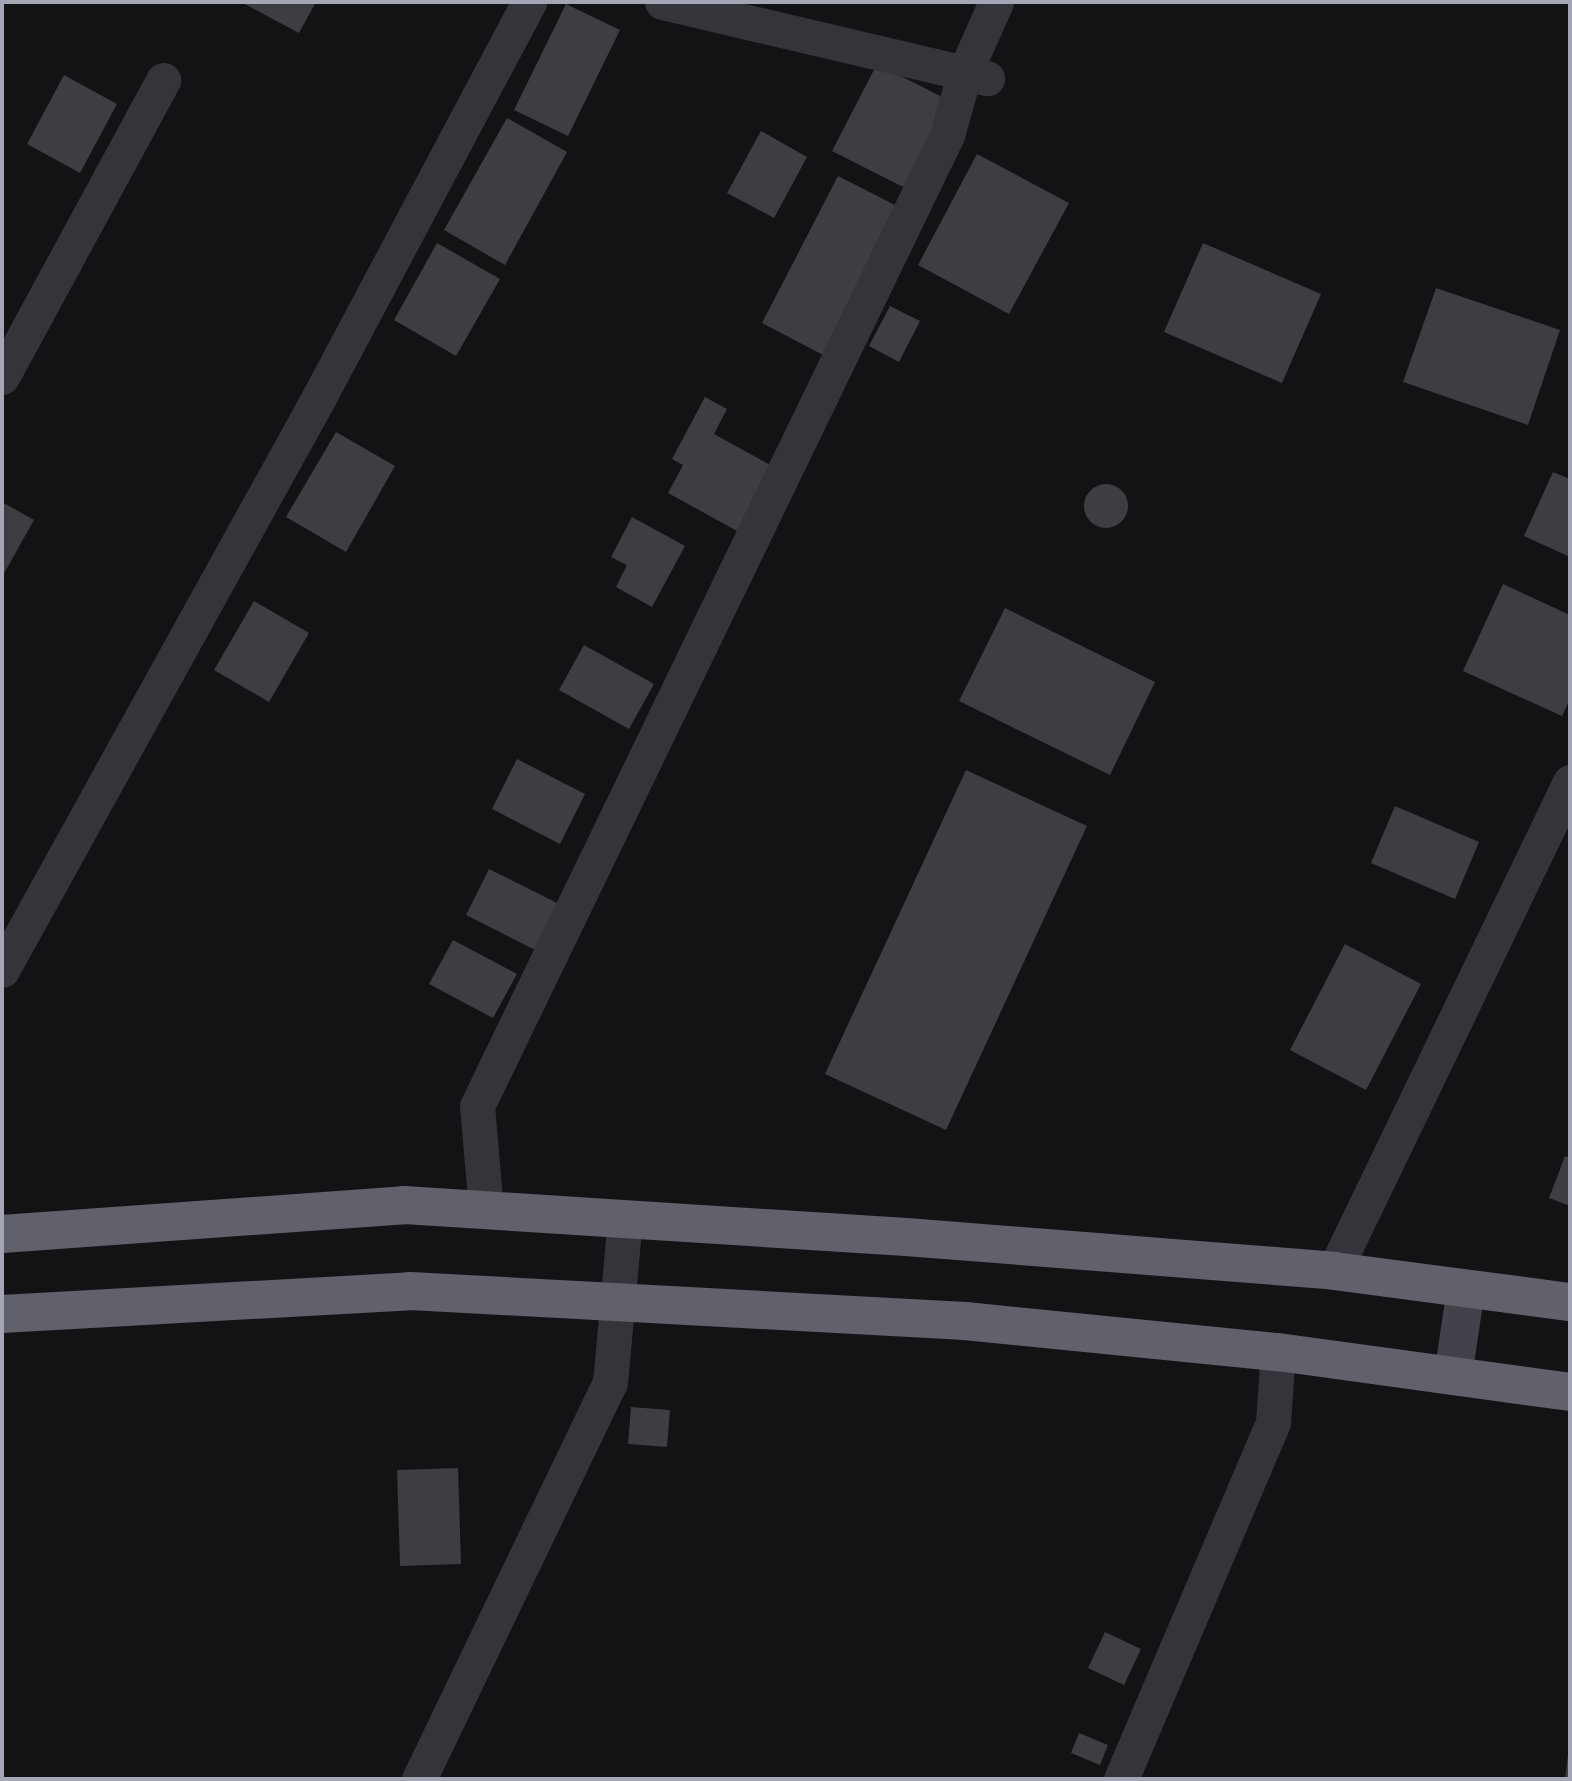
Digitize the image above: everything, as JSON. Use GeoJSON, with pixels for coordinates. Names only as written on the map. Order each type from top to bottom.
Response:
{"type":"FeatureCollection","features":[{"type":"Feature","properties":{"kind":"highway"},"geometry":{"type":"LineString","coordinates":[[2,1234],[404,1205],[1335,1271],[1570,1302]]}},
{"type":"Feature","properties":{"kind":"highway"},"geometry":{"type":"LineString","coordinates":[[2,1314],[410,1291],[965,1321],[1278,1352],[1570,1392]]}},
{"type":"Feature","properties":{"kind":"main road"},"geometry":{"type":"LineString","coordinates":[[1453,1376],[1466,1289]]}},
{"type":"Feature","properties":{"kind":"street"},"geometry":{"type":"LineString","coordinates":[[2,970],[318,399],[528,2]]}},
{"type":"Feature","properties":{"kind":"street"},"geometry":{"type":"LineString","coordinates":[[662,2],[976,75]]}},
{"type":"Feature","properties":{"kind":"street"},"geometry":{"type":"LineString","coordinates":[[486,1210],[477,1106],[976,75],[996,2]]}},
{"type":"Feature","properties":{"kind":"street"},"geometry":{"type":"LineString","coordinates":[[2,377],[163,80]]}},
{"type":"Feature","properties":{"kind":"street"},"geometry":{"type":"LineString","coordinates":[[1335,1271],[1570,782]]}},
{"type":"Feature","properties":{"kind":"street"},"geometry":{"type":"LineString","coordinates":[[419,1779],[610,1382],[615,1302],[625,1219]]}},
{"type":"Feature","properties":{"kind":"street"},"geometry":{"type":"LineString","coordinates":[[1121,1779],[1273,1422],[1278,1352]]}},
{"type":"Feature","properties":{"kind":"building"},"geometry":{"type":"Polygon","coordinates":[[[241,2],[316,2],[299,33],[241,2]]]}},
{"type":"Feature","properties":{"kind":"building"},"geometry":{"type":"Polygon","coordinates":[[[566,4],[620,30],[568,136],[514,110],[566,4]]]}},
{"type":"Feature","properties":{"kind":"building"},"geometry":{"type":"Polygon","coordinates":[[[877,64],[948,100],[903,187],[832,151],[877,64]]]}},
{"type":"Feature","properties":{"kind":"building"},"geometry":{"type":"Polygon","coordinates":[[[64,75],[117,104],[80,173],[27,144],[64,75]]]}},
{"type":"Feature","properties":{"kind":"building"},"geometry":{"type":"Polygon","coordinates":[[[507,118],[567,152],[505,265],[444,230],[507,118]]]}},
{"type":"Feature","properties":{"kind":"building"},"geometry":{"type":"Polygon","coordinates":[[[761,131],[807,157],[774,218],[727,193],[761,131]]]}},
{"type":"Feature","properties":{"kind":"building"},"geometry":{"type":"Polygon","coordinates":[[[977,154],[1069,203],[1009,314],[918,265],[977,154]]]}},
{"type":"Feature","properties":{"kind":"building"},"geometry":{"type":"Polygon","coordinates":[[[838,176],[901,208],[825,356],[762,323],[838,176]]]}},
{"type":"Feature","properties":{"kind":"building"},"geometry":{"type":"Polygon","coordinates":[[[437,243],[500,279],[456,356],[394,320],[437,243]]]}},
{"type":"Feature","properties":{"kind":"building"},"geometry":{"type":"Polygon","coordinates":[[[1203,243],[1321,294],[1282,383],[1164,332],[1203,243]]]}},
{"type":"Feature","properties":{"kind":"building"},"geometry":{"type":"Polygon","coordinates":[[[1436,288],[1560,330],[1528,425],[1403,382],[1436,288]]]}},
{"type":"Feature","properties":{"kind":"building"},"geometry":{"type":"Polygon","coordinates":[[[890,306],[920,321],[899,362],[869,346],[890,306]]]}},
{"type":"Feature","properties":{"kind":"building"},"geometry":{"type":"Polygon","coordinates":[[[705,397],[727,409],[714,434],[772,466],[737,531],[668,493],[683,465],[672,459],[705,397]]]}},
{"type":"Feature","properties":{"kind":"building"},"geometry":{"type":"Polygon","coordinates":[[[336,432],[395,466],[346,552],[286,517],[336,432]]]}},
{"type":"Feature","properties":{"kind":"building"},"geometry":{"type":"Polygon","coordinates":[[[1553,472],[1570,479],[1570,557],[1524,536],[1553,472]]]}},
{"type":"Feature","properties":{"kind":"building"},"geometry":{"type":"Polygon","coordinates":[[[1106,484],[1122,490],[1128,506],[1122,522],[1106,528],[1090,522],[1084,506],[1090,490],[1106,484]]]}},
{"type":"Feature","properties":{"kind":"building"},"geometry":{"type":"Polygon","coordinates":[[[2,502],[34,520],[2,577],[2,502]]]}},
{"type":"Feature","properties":{"kind":"building"},"geometry":{"type":"Polygon","coordinates":[[[632,517],[685,546],[652,607],[616,587],[627,565],[611,557],[632,517]]]}},
{"type":"Feature","properties":{"kind":"building"},"geometry":{"type":"Polygon","coordinates":[[[1503,584],[1570,615],[1570,699],[1562,716],[1463,671],[1503,584]]]}},
{"type":"Feature","properties":{"kind":"building"},"geometry":{"type":"Polygon","coordinates":[[[254,601],[309,633],[269,702],[214,670],[254,601]]]}},
{"type":"Feature","properties":{"kind":"building"},"geometry":{"type":"Polygon","coordinates":[[[1005,608],[1155,682],[1110,775],[959,701],[1005,608]]]}},
{"type":"Feature","properties":{"kind":"building"},"geometry":{"type":"Polygon","coordinates":[[[584,645],[654,684],[629,729],[559,690],[584,645]]]}},
{"type":"Feature","properties":{"kind":"building"},"geometry":{"type":"Polygon","coordinates":[[[517,759],[585,794],[560,844],[492,809],[517,759]]]}},
{"type":"Feature","properties":{"kind":"building"},"geometry":{"type":"Polygon","coordinates":[[[966,770],[1087,826],[946,1130],[825,1074],[966,770]]]}},
{"type":"Feature","properties":{"kind":"building"},"geometry":{"type":"Polygon","coordinates":[[[1395,806],[1479,842],[1455,899],[1371,863],[1395,806]]]}},
{"type":"Feature","properties":{"kind":"building"},"geometry":{"type":"Polygon","coordinates":[[[489,869],[565,907],[541,953],[466,915],[489,869]]]}},
{"type":"Feature","properties":{"kind":"building"},"geometry":{"type":"Polygon","coordinates":[[[453,940],[517,974],[493,1018],[429,984],[453,940]]]}},
{"type":"Feature","properties":{"kind":"building"},"geometry":{"type":"Polygon","coordinates":[[[1345,944],[1421,984],[1366,1090],[1290,1050],[1345,944]]]}},
{"type":"Feature","properties":{"kind":"building"},"geometry":{"type":"Polygon","coordinates":[[[1565,1156],[1570,1158],[1570,1206],[1549,1198],[1565,1156]]]}},
{"type":"Feature","properties":{"kind":"building"},"geometry":{"type":"Polygon","coordinates":[[[631,1407],[670,1410],[667,1447],[628,1444],[631,1407]]]}},
{"type":"Feature","properties":{"kind":"building"},"geometry":{"type":"Polygon","coordinates":[[[458,1468],[461,1564],[400,1566],[397,1470],[458,1468]]]}},
{"type":"Feature","properties":{"kind":"building"},"geometry":{"type":"Polygon","coordinates":[[[1105,1632],[1141,1649],[1124,1685],[1088,1668],[1105,1632]]]}},
{"type":"Feature","properties":{"kind":"building"},"geometry":{"type":"Polygon","coordinates":[[[1079,1733],[1108,1745],[1100,1765],[1071,1753],[1079,1733]]]}},
{"type":"Feature","properties":{"kind":"building"},"geometry":{"type":"Polygon","coordinates":[[[1569,1746],[1570,1779],[1565,1779],[1569,1746]]]}}]}
